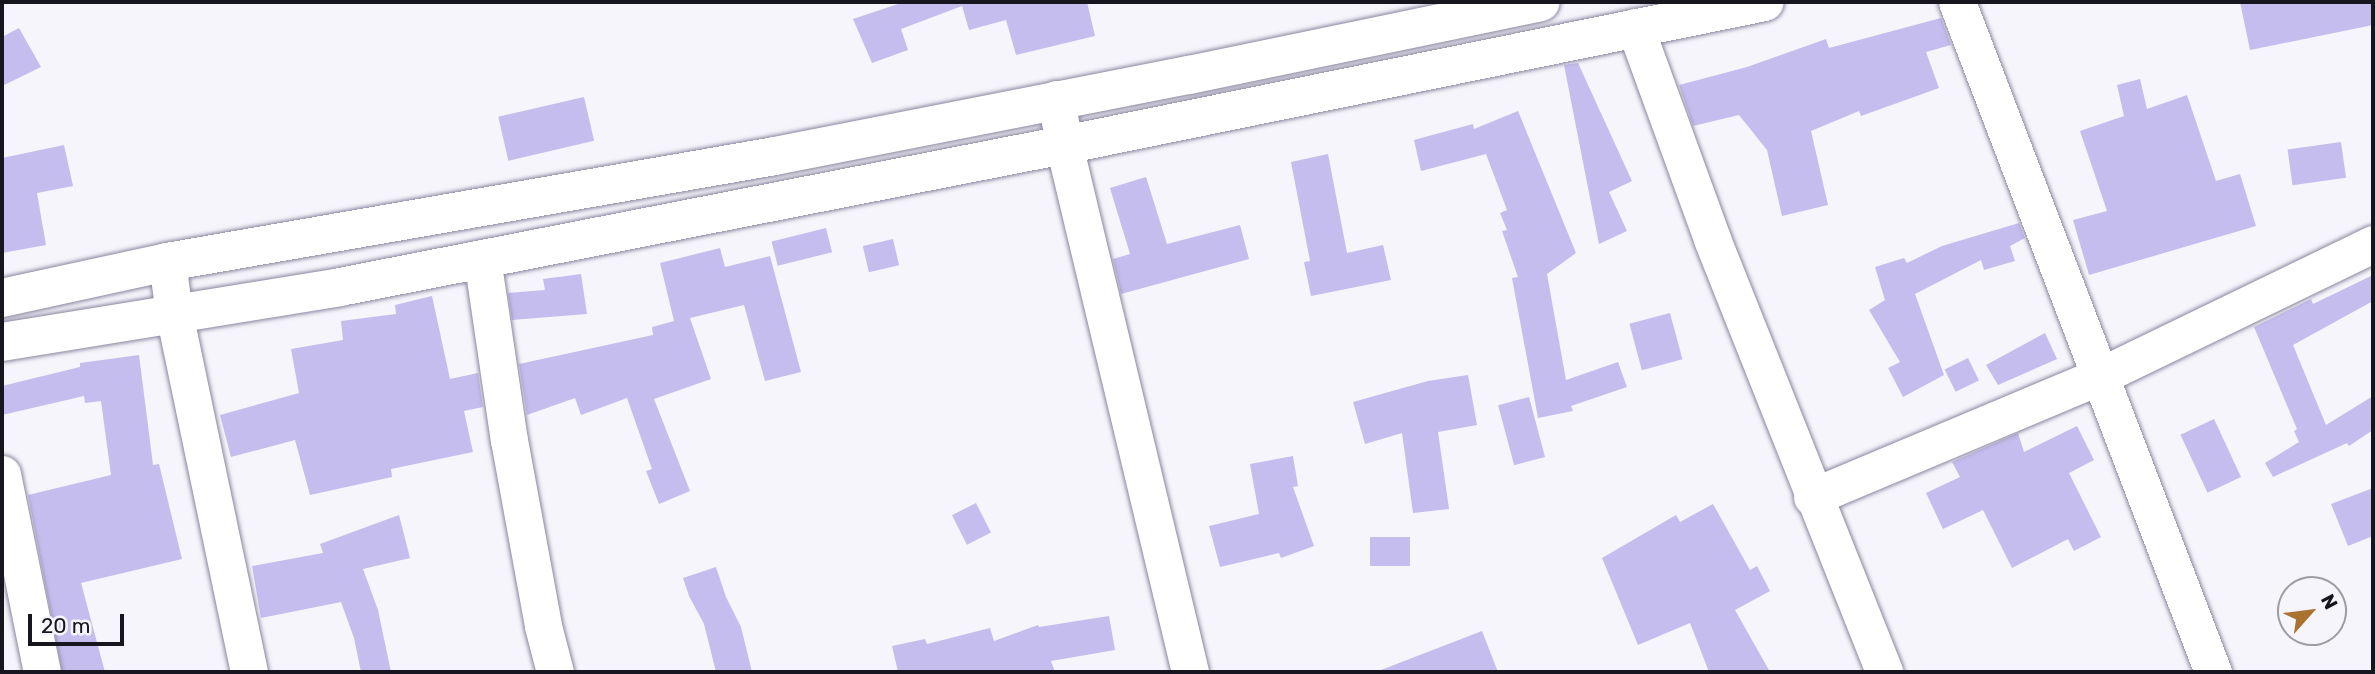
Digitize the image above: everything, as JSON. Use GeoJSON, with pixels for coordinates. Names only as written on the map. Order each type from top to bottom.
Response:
{"type":"FeatureCollection","features":[{"type":"Feature","properties":{"kind":"main road"},"geometry":{"type":"LineString","coordinates":[[2,298],[167,262],[775,156],[1189,75],[1540,2]]}},
{"type":"Feature","properties":{"kind":"main road"},"geometry":{"type":"LineString","coordinates":[[2,342],[340,287],[1064,145],[1635,27],[1722,6],[1765,2]]}},
{"type":"Feature","properties":{"kind":"street"},"geometry":{"type":"LineString","coordinates":[[1957,2],[2102,375],[2213,672]]}},
{"type":"Feature","properties":{"kind":"street"},"geometry":{"type":"LineString","coordinates":[[1635,27],[1712,239],[1812,497],[1884,672]]}},
{"type":"Feature","properties":{"kind":"street"},"geometry":{"type":"LineString","coordinates":[[1056,99],[1064,145],[1190,672]]}},
{"type":"Feature","properties":{"kind":"street"},"geometry":{"type":"LineString","coordinates":[[1812,497],[2102,375],[2373,244]]}},
{"type":"Feature","properties":{"kind":"street"},"geometry":{"type":"LineString","coordinates":[[482,258],[509,440],[543,626],[555,672]]}},
{"type":"Feature","properties":{"kind":"street"},"geometry":{"type":"LineString","coordinates":[[167,262],[174,313],[249,672]]}},
{"type":"Feature","properties":{"kind":"street"},"geometry":{"type":"LineString","coordinates":[[2,474],[42,672]]}},
{"type":"Feature","properties":{"kind":"building"},"geometry":{"type":"Polygon","coordinates":[[[904,2],[1087,2],[1095,36],[1016,55],[1006,20],[969,30],[962,6],[901,29],[908,50],[872,63],[853,19],[904,2]]]}},
{"type":"Feature","properties":{"kind":"building"},"geometry":{"type":"Polygon","coordinates":[[[2240,2],[2373,2],[2373,25],[2250,50],[2240,2]]]}},
{"type":"Feature","properties":{"kind":"building"},"geometry":{"type":"Polygon","coordinates":[[[1941,18],[1951,45],[1926,52],[1939,88],[1861,116],[1859,111],[1811,131],[1828,205],[1782,216],[1767,150],[1739,115],[1693,126],[1679,85],[1747,67],[1826,39],[1829,48],[1941,18]]]}},
{"type":"Feature","properties":{"kind":"building"},"geometry":{"type":"Polygon","coordinates":[[[19,28],[41,67],[2,86],[2,37],[19,28]]]}},
{"type":"Feature","properties":{"kind":"building"},"geometry":{"type":"Polygon","coordinates":[[[1578,63],[1632,181],[1609,192],[1627,231],[1599,244],[1564,65],[1578,63]]]}},
{"type":"Feature","properties":{"kind":"building"},"geometry":{"type":"Polygon","coordinates":[[[2140,79],[2147,109],[2187,95],[2216,181],[2240,174],[2256,226],[2089,275],[2073,220],[2107,211],[2080,131],[2124,116],[2117,85],[2140,79]]]}},
{"type":"Feature","properties":{"kind":"building"},"geometry":{"type":"Polygon","coordinates":[[[584,97],[594,141],[508,161],[498,117],[584,97]]]}},
{"type":"Feature","properties":{"kind":"building"},"geometry":{"type":"Polygon","coordinates":[[[1518,111],[1576,253],[1547,274],[1566,380],[1618,362],[1627,387],[1571,406],[1573,411],[1538,418],[1512,278],[1518,277],[1502,231],[1507,230],[1500,213],[1507,210],[1486,154],[1421,171],[1414,140],[1473,124],[1474,129],[1518,111]]]}},
{"type":"Feature","properties":{"kind":"building"},"geometry":{"type":"Polygon","coordinates":[[[2341,142],[2346,178],[2293,185],[2288,150],[2341,142]]]}},
{"type":"Feature","properties":{"kind":"building"},"geometry":{"type":"Polygon","coordinates":[[[64,145],[73,186],[37,193],[46,245],[2,253],[2,158],[64,145]]]}},
{"type":"Feature","properties":{"kind":"building"},"geometry":{"type":"Polygon","coordinates":[[[1328,154],[1347,253],[1383,245],[1391,280],[1311,296],[1304,262],[1310,261],[1291,162],[1328,154]]]}},
{"type":"Feature","properties":{"kind":"building"},"geometry":{"type":"Polygon","coordinates":[[[1146,177],[1167,244],[1240,225],[1249,259],[1121,294],[1113,259],[1130,254],[1110,188],[1146,177]]]}},
{"type":"Feature","properties":{"kind":"building"},"geometry":{"type":"Polygon","coordinates":[[[2019,223],[2025,238],[2010,246],[2015,261],[1984,270],[1981,260],[1915,294],[1944,375],[1903,397],[1888,368],[1900,362],[1869,310],[1885,300],[1875,267],[1904,258],[1907,263],[1942,246],[2019,223]]]}},
{"type":"Feature","properties":{"kind":"building"},"geometry":{"type":"Polygon","coordinates":[[[826,228],[832,252],[778,266],[772,242],[826,228]]]}},
{"type":"Feature","properties":{"kind":"building"},"geometry":{"type":"Polygon","coordinates":[[[893,239],[899,265],[869,272],[863,246],[893,239]]]}},
{"type":"Feature","properties":{"kind":"building"},"geometry":{"type":"Polygon","coordinates":[[[720,248],[725,267],[770,256],[801,372],[765,381],[744,305],[690,318],[711,379],[654,399],[690,491],[659,504],[646,471],[652,469],[627,398],[581,415],[575,398],[527,415],[519,364],[653,335],[652,327],[674,321],[660,263],[720,248]]]}},
{"type":"Feature","properties":{"kind":"building"},"geometry":{"type":"Polygon","coordinates":[[[581,274],[587,314],[512,320],[508,293],[545,290],[543,279],[581,274]]]}},
{"type":"Feature","properties":{"kind":"building"},"geometry":{"type":"Polygon","coordinates":[[[2373,275],[2373,301],[2293,345],[2326,425],[2373,396],[2373,430],[2349,446],[2347,443],[2273,477],[2265,463],[2299,442],[2294,431],[2297,429],[2254,327],[2311,299],[2313,304],[2373,275]]]}},
{"type":"Feature","properties":{"kind":"building"},"geometry":{"type":"Polygon","coordinates":[[[432,296],[450,379],[478,373],[483,407],[464,411],[473,452],[391,469],[392,477],[310,495],[295,440],[231,457],[220,415],[299,393],[291,349],[343,340],[341,321],[396,314],[395,305],[432,296]]]}},
{"type":"Feature","properties":{"kind":"building"},"geometry":{"type":"Polygon","coordinates":[[[1670,313],[1682,359],[1642,370],[1629,324],[1670,313]]]}},
{"type":"Feature","properties":{"kind":"building"},"geometry":{"type":"Polygon","coordinates":[[[2045,333],[2057,359],[1998,385],[1986,365],[2045,333]]]}},
{"type":"Feature","properties":{"kind":"building"},"geometry":{"type":"Polygon","coordinates":[[[139,355],[153,465],[159,464],[182,559],[81,583],[105,672],[62,672],[28,495],[111,475],[101,401],[85,403],[84,396],[2,415],[2,386],[80,367],[80,363],[139,355]]]}},
{"type":"Feature","properties":{"kind":"building"},"geometry":{"type":"Polygon","coordinates":[[[1968,358],[1979,380],[1956,392],[1945,369],[1968,358]]]}},
{"type":"Feature","properties":{"kind":"building"},"geometry":{"type":"Polygon","coordinates":[[[1468,375],[1477,425],[1438,432],[1449,509],[1413,513],[1402,433],[1365,444],[1353,402],[1428,381],[1468,375]]]}},
{"type":"Feature","properties":{"kind":"building"},"geometry":{"type":"Polygon","coordinates":[[[1529,397],[1545,457],[1514,465],[1498,405],[1529,397]]]}},
{"type":"Feature","properties":{"kind":"building"},"geometry":{"type":"Polygon","coordinates":[[[2214,419],[2241,477],[2208,493],[2180,435],[2214,419]]]}},
{"type":"Feature","properties":{"kind":"building"},"geometry":{"type":"Polygon","coordinates":[[[2077,426],[2094,460],[2069,473],[2101,537],[2074,551],[2068,539],[2012,568],[1983,510],[1943,529],[1926,493],[1960,477],[1952,462],[2018,433],[2024,452],[2077,426]]]}},
{"type":"Feature","properties":{"kind":"building"},"geometry":{"type":"Polygon","coordinates":[[[1293,456],[1298,486],[1293,487],[1314,546],[1281,558],[1279,553],[1220,567],[1209,526],[1259,514],[1250,464],[1293,456]]]}},
{"type":"Feature","properties":{"kind":"building"},"geometry":{"type":"Polygon","coordinates":[[[2373,488],[2373,536],[2348,546],[2331,504],[2373,488]]]}},
{"type":"Feature","properties":{"kind":"building"},"geometry":{"type":"Polygon","coordinates":[[[976,503],[991,532],[967,545],[952,515],[976,503]]]}},
{"type":"Feature","properties":{"kind":"building"},"geometry":{"type":"Polygon","coordinates":[[[1713,504],[1750,570],[1757,566],[1770,591],[1735,610],[1770,672],[1709,672],[1690,623],[1638,645],[1602,558],[1676,515],[1680,522],[1713,504]]]}},
{"type":"Feature","properties":{"kind":"building"},"geometry":{"type":"Polygon","coordinates":[[[399,515],[410,558],[363,569],[378,610],[391,672],[361,672],[354,638],[341,602],[261,618],[252,566],[323,553],[320,544],[399,515]]]}},
{"type":"Feature","properties":{"kind":"building"},"geometry":{"type":"Polygon","coordinates":[[[1370,537],[1410,537],[1410,566],[1370,566],[1370,537]]]}},
{"type":"Feature","properties":{"kind":"building"},"geometry":{"type":"Polygon","coordinates":[[[716,567],[726,597],[741,627],[752,672],[716,672],[704,624],[689,596],[683,578],[716,567]]]}},
{"type":"Feature","properties":{"kind":"building"},"geometry":{"type":"Polygon","coordinates":[[[1109,616],[1115,650],[1051,661],[1055,672],[898,672],[892,646],[925,639],[927,644],[990,628],[994,641],[1038,625],[1039,627],[1109,616]]]}},
{"type":"Feature","properties":{"kind":"building"},"geometry":{"type":"Polygon","coordinates":[[[1482,631],[1498,672],[1381,672],[1381,670],[1482,631]]]}}]}
